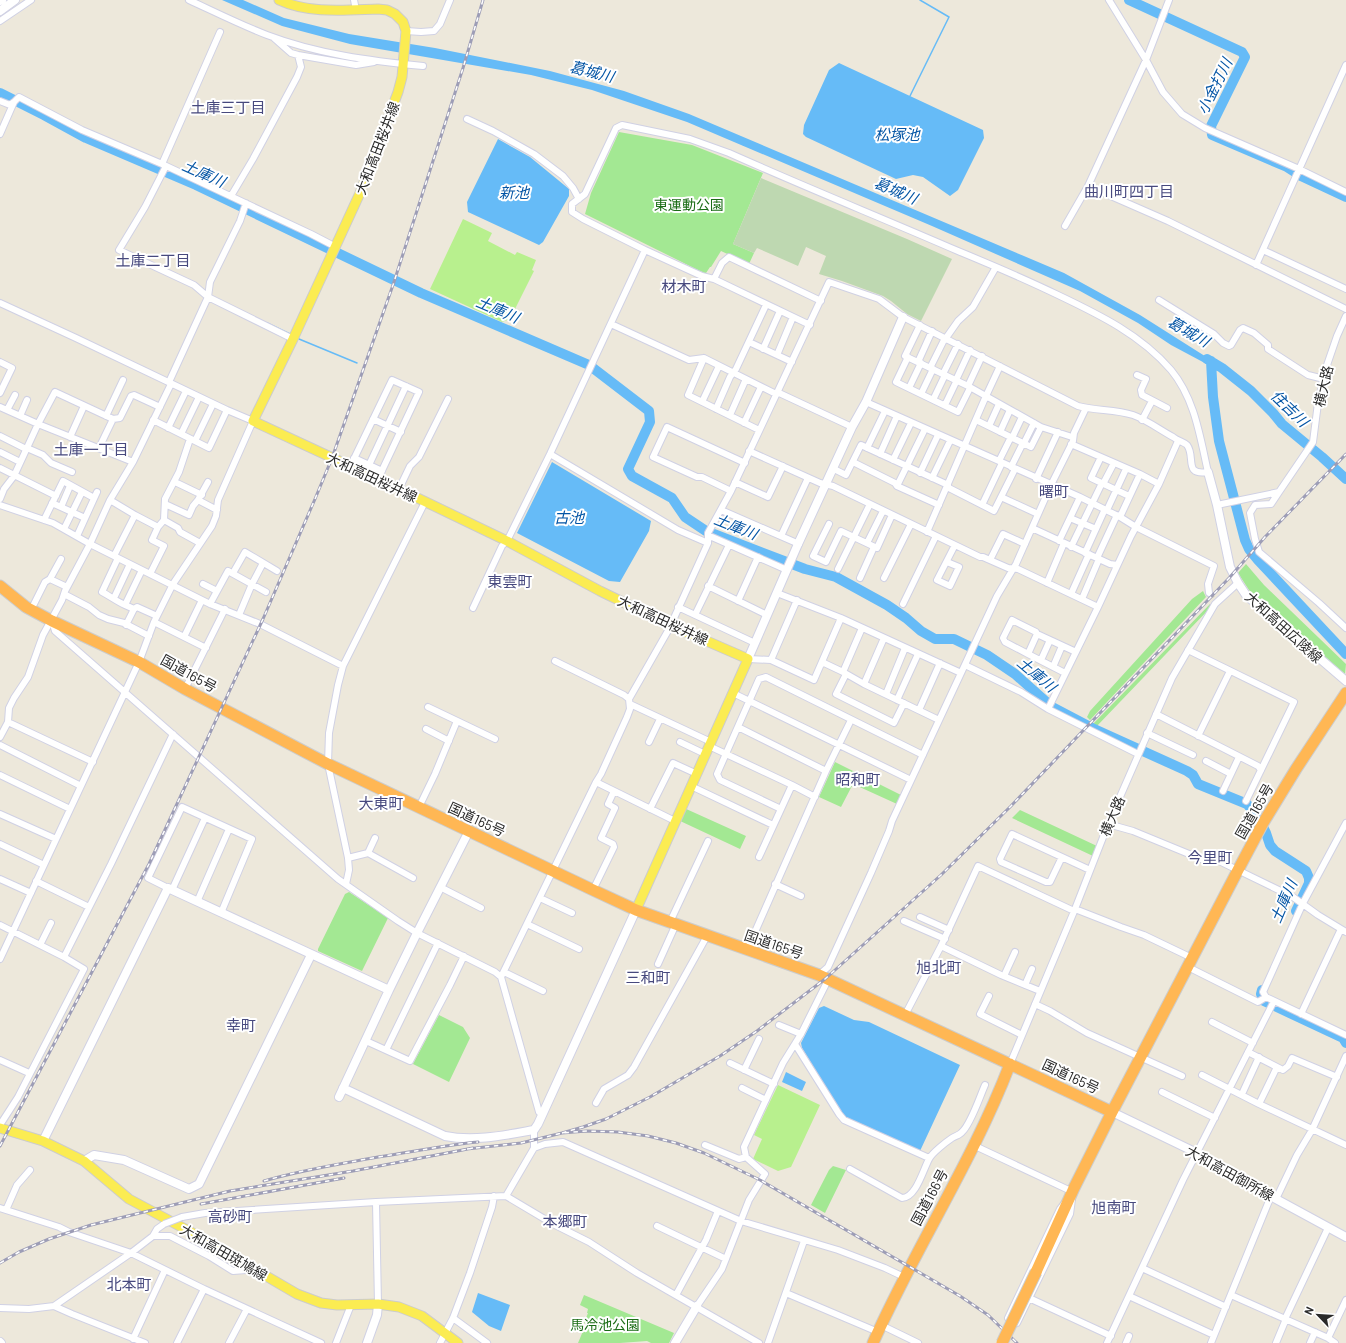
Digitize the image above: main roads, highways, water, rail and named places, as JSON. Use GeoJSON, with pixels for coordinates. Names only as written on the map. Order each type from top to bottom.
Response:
{"type":"FeatureCollection","features":[{"type":"Feature","properties":{"kind":"highway","name":"国道165号"},"geometry":{"type":"LineString","coordinates":[[0,586],[31,610],[139,662],[185,689],[328,764],[419,808],[636,910],[824,978],[905,1014],[1112,1112],[1262,826],[1296,769],[1346,693]]}},
{"type":"Feature","properties":{"kind":"highway","name":"国道166号"},"geometry":{"type":"LineString","coordinates":[[873,1343],[904,1277],[973,1145],[1010,1064]]}},
{"type":"Feature","properties":{"kind":"highway"},"geometry":{"type":"LineString","coordinates":[[1002,1343],[1112,1112]]}},
{"type":"Feature","properties":{"kind":"main road","name":"大和高田桜井線"},"geometry":{"type":"LineString","coordinates":[[279,0],[308,9],[387,10],[395,14],[403,22],[405,33],[402,77],[394,107],[360,193],[335,249],[253,421],[350,467],[380,475],[399,489],[507,541],[600,591],[670,625],[748,659],[690,786],[636,910]]}},
{"type":"Feature","properties":{"kind":"main road","name":"大和高田斑鳩線"},"geometry":{"type":"LineString","coordinates":[[0,1128],[43,1141],[84,1161],[129,1199],[189,1231],[298,1294],[321,1303],[337,1305],[378,1304],[399,1307],[422,1316],[444,1334],[458,1343]]}},
{"type":"Feature","properties":{"kind":"water"},"geometry":{"type":"Polygon","coordinates":[[[222,0],[243,0],[284,18],[349,34],[435,48],[550,71],[624,91],[689,114],[1064,273],[1140,315],[1219,365],[1216,369],[1171,345],[1138,323],[1080,291],[932,226],[687,122],[592,90],[531,75],[350,44],[282,26],[222,0]]]}},
{"type":"Feature","properties":{"kind":"water","name":"松塚池"},"geometry":{"type":"Polygon","coordinates":[[[839,63],[983,130],[984,138],[958,190],[950,196],[923,177],[913,175],[896,179],[806,137],[803,134],[804,125],[829,70],[839,63]]]}},
{"type":"Feature","properties":{"kind":"water","name":"新池"},"geometry":{"type":"Polygon","coordinates":[[[498,139],[530,157],[569,189],[569,196],[543,242],[539,245],[468,212],[467,202],[498,139]]]}},
{"type":"Feature","properties":{"kind":"water","name":"古池"},"geometry":{"type":"Polygon","coordinates":[[[552,462],[651,521],[649,531],[620,582],[609,581],[517,533],[552,462]]]}},
{"type":"Feature","properties":{"kind":"water"},"geometry":{"type":"Polygon","coordinates":[[[824,1006],[854,1020],[869,1022],[960,1065],[920,1151],[847,1119],[842,1114],[802,1048],[801,1043],[819,1008],[824,1006]]]}},
{"type":"Feature","properties":{"kind":"water"},"geometry":{"type":"Polygon","coordinates":[[[786,1072],[806,1082],[802,1091],[782,1082],[786,1072]]]}},
{"type":"Feature","properties":{"kind":"water"},"geometry":{"type":"Polygon","coordinates":[[[478,1293],[510,1305],[501,1331],[489,1326],[472,1312],[478,1293]]]}},
{"type":"Feature","properties":{"kind":"waterway"},"geometry":{"type":"LineString","coordinates":[[910,96],[949,17],[920,0]]}},
{"type":"Feature","properties":{"kind":"waterway","name":"小金打川"},"geometry":{"type":"LineString","coordinates":[[1129,0],[1242,52],[1245,57],[1211,126],[1212,135],[1287,167],[1301,176],[1346,197]]}},
{"type":"Feature","properties":{"kind":"waterway","name":"土庫川"},"geometry":{"type":"LineString","coordinates":[[0,93],[86,138],[196,185],[421,293],[589,365],[649,411],[650,422],[628,469],[632,476],[672,498],[685,517],[706,531],[805,569],[836,577],[887,605],[906,618],[921,631],[935,639],[954,639],[987,655],[1015,674],[1052,707],[1092,728],[1187,771],[1193,775],[1198,784],[1247,804],[1259,819],[1270,845],[1275,851],[1306,871],[1309,878],[1309,883],[1296,911]]}},
{"type":"Feature","properties":{"kind":"waterway"},"geometry":{"type":"LineString","coordinates":[[267,323],[290,334]]}},
{"type":"Feature","properties":{"kind":"waterway"},"geometry":{"type":"LineString","coordinates":[[299,339],[357,363]]}},
{"type":"Feature","properties":{"kind":"waterway","name":"住吉川"},"geometry":{"type":"LineString","coordinates":[[1207,359],[1222,368],[1251,391],[1282,424],[1346,479]]}},
{"type":"Feature","properties":{"kind":"waterway","name":"葛城川"},"geometry":{"type":"LineString","coordinates":[[1211,361],[1213,397],[1219,441],[1245,540],[1249,549],[1346,654]]}},
{"type":"Feature","properties":{"kind":"waterway","name":"土庫川"},"geometry":{"type":"LineString","coordinates":[[1262,990],[1261,994],[1264,1001],[1343,1038],[1346,1043]]}},
{"type":"Feature","properties":{"kind":"tunnel"},"geometry":{"type":"LineString","coordinates":[[1209,593],[1213,600]]}},
{"type":"Feature","properties":{"kind":"railway"},"geometry":{"type":"LineString","coordinates":[[0,1146],[149,864],[263,619],[315,499],[332,458],[393,285],[463,68],[483,0]]}},
{"type":"Feature","properties":{"kind":"railway"},"geometry":{"type":"LineString","coordinates":[[562,1133],[606,1119],[650,1097],[720,1056],[757,1031],[825,979],[941,875],[1011,806],[1230,577],[1265,537],[1346,454]]}},
{"type":"Feature","properties":{"kind":"railway"},"geometry":{"type":"LineString","coordinates":[[467,1149],[521,1143],[562,1133],[587,1131],[618,1132],[648,1136],[676,1143],[704,1153],[760,1180],[960,1296],[988,1315],[1017,1343]]}},
{"type":"Feature","properties":{"kind":"railway"},"geometry":{"type":"LineString","coordinates":[[264,1181],[378,1157],[478,1142]]}},
{"type":"Feature","properties":{"kind":"railway"},"geometry":{"type":"LineString","coordinates":[[0,1263],[19,1252],[49,1239],[91,1225],[230,1191],[353,1171],[473,1148]]}},
{"type":"Feature","properties":{"kind":"railway"},"geometry":{"type":"LineString","coordinates":[[201,1204],[344,1178]]}},
{"type":"Feature","properties":{"kind":"district","name":"土庫三丁目"},"geometry":{"type":"Point","coordinates":[228,107]}},
{"type":"Feature","properties":{"kind":"district","name":"曲川町四丁目"},"geometry":{"type":"Point","coordinates":[1129,191]}},
{"type":"Feature","properties":{"kind":"district","name":"土庫二丁目"},"geometry":{"type":"Point","coordinates":[153,260]}},
{"type":"Feature","properties":{"kind":"district","name":"材木町"},"geometry":{"type":"Point","coordinates":[684,286]}},
{"type":"Feature","properties":{"kind":"district","name":"土庫一丁目"},"geometry":{"type":"Point","coordinates":[91,449]}},
{"type":"Feature","properties":{"kind":"district","name":"曙町"},"geometry":{"type":"Point","coordinates":[1054,491]}},
{"type":"Feature","properties":{"kind":"district","name":"東雲町"},"geometry":{"type":"Point","coordinates":[510,581]}},
{"type":"Feature","properties":{"kind":"district","name":"昭和町"},"geometry":{"type":"Point","coordinates":[858,779]}},
{"type":"Feature","properties":{"kind":"district","name":"大東町"},"geometry":{"type":"Point","coordinates":[381,803]}},
{"type":"Feature","properties":{"kind":"district","name":"今里町"},"geometry":{"type":"Point","coordinates":[1210,857]}},
{"type":"Feature","properties":{"kind":"district","name":"旭北町"},"geometry":{"type":"Point","coordinates":[939,967]}},
{"type":"Feature","properties":{"kind":"district","name":"三和町"},"geometry":{"type":"Point","coordinates":[648,977]}},
{"type":"Feature","properties":{"kind":"district","name":"幸町"},"geometry":{"type":"Point","coordinates":[241,1025]}},
{"type":"Feature","properties":{"kind":"district","name":"旭南町"},"geometry":{"type":"Point","coordinates":[1114,1207]}},
{"type":"Feature","properties":{"kind":"district","name":"高砂町"},"geometry":{"type":"Point","coordinates":[230,1216]}},
{"type":"Feature","properties":{"kind":"district","name":"本郷町"},"geometry":{"type":"Point","coordinates":[565,1221]}},
{"type":"Feature","properties":{"kind":"district","name":"北本町"},"geometry":{"type":"Point","coordinates":[129,1284]}},
{"type":"Feature","properties":{"kind":"park label","name":"東運動公園"},"geometry":{"type":"Point","coordinates":[689,204]}},
{"type":"Feature","properties":{"kind":"park label","name":"馬冷池公園"},"geometry":{"type":"Point","coordinates":[605,1324]}}]}
